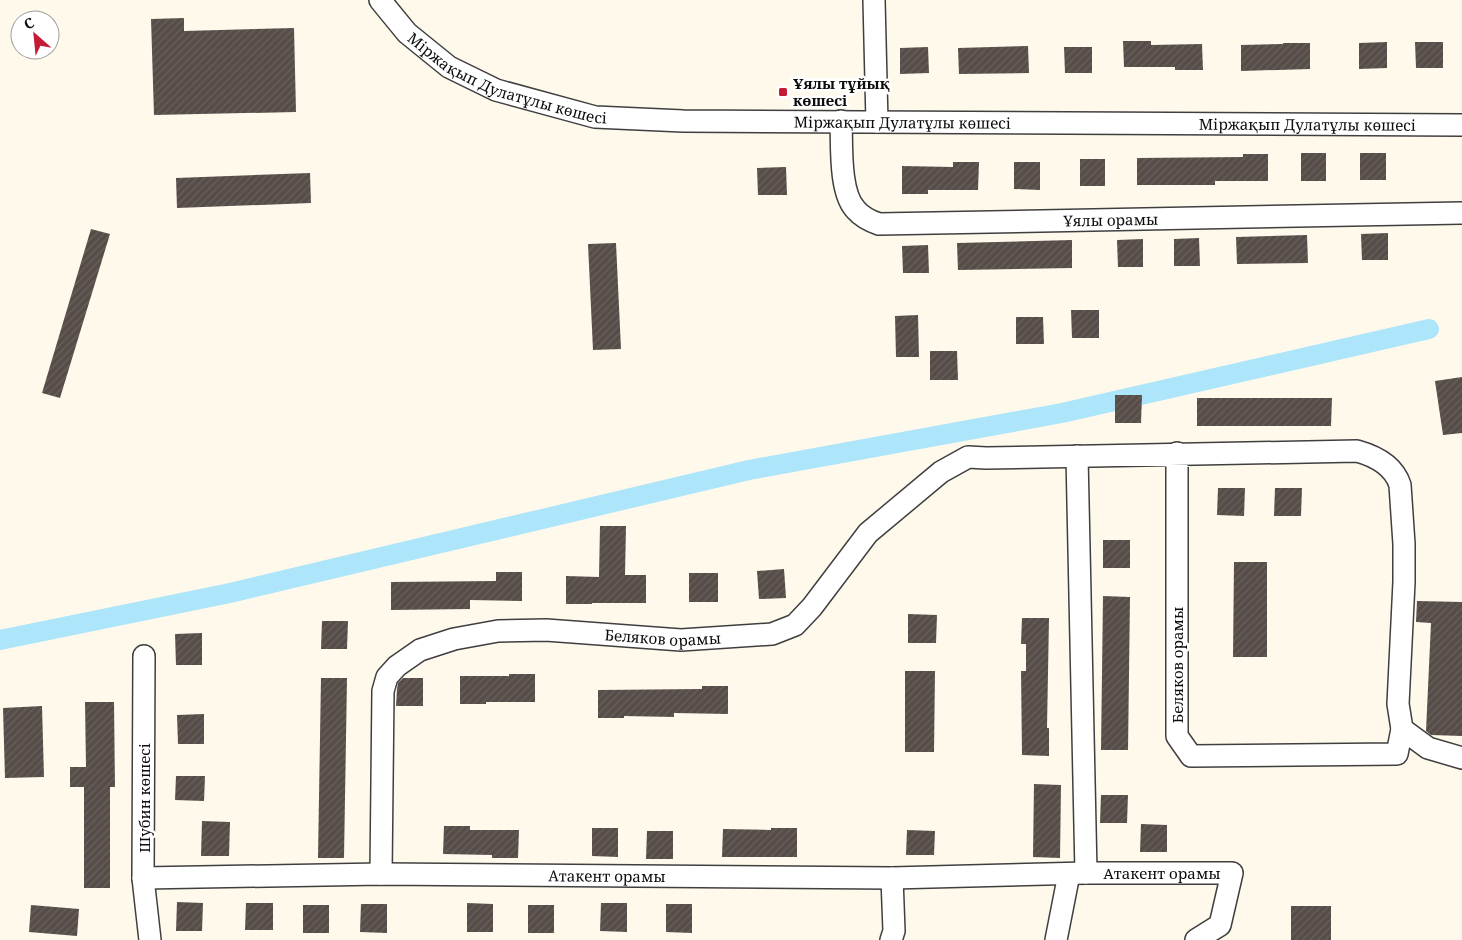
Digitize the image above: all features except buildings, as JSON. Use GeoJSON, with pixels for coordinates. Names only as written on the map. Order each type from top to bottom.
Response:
{"type":"FeatureCollection","features":[{"type":"Feature","properties":{"kind":"street","name":"Міржақып Дулатұлы көшесі"},"geometry":{"type":"LineString","coordinates":[[380,0],[406,33],[448,67],[496,90],[595,118],[683,121],[1462,125]]}},
{"type":"Feature","properties":{"kind":"street"},"geometry":{"type":"LineString","coordinates":[[874,0],[877,122]]}},
{"type":"Feature","properties":{"kind":"street","name":"Ұялы орамы"},"geometry":{"type":"LineString","coordinates":[[841,122],[845,190],[854,209],[867,219],[879,224],[1462,213]]}},
{"type":"Feature","properties":{"kind":"street","name":"Беляков орамы"},"geometry":{"type":"LineString","coordinates":[[382,874],[383,691],[387,677],[397,666],[420,650],[454,638],[498,631],[546,630],[681,640],[772,634],[795,625],[812,607],[868,532],[941,472],[968,457],[986,458],[1177,453],[1357,451],[1387,466],[1397,477],[1400,485],[1404,544],[1398,704],[1402,729],[1397,754],[1191,756],[1177,736],[1177,453]]}},
{"type":"Feature","properties":{"kind":"street"},"geometry":{"type":"LineString","coordinates":[[1056,940],[1078,874],[1077,456]]}},
{"type":"Feature","properties":{"kind":"street","name":"Шубин көшесі"},"geometry":{"type":"LineString","coordinates":[[144,656],[143,878],[150,940]]}},
{"type":"Feature","properties":{"kind":"street"},"geometry":{"type":"LineString","coordinates":[[1402,729],[1428,748],[1462,758]]}},
{"type":"Feature","properties":{"kind":"street","name":"Атакент орамы"},"geometry":{"type":"LineString","coordinates":[[143,878],[382,874],[892,878],[1232,873],[1220,925],[1196,940]]}},
{"type":"Feature","properties":{"kind":"street"},"geometry":{"type":"LineString","coordinates":[[891,940],[894,931],[892,878]]}},
{"type":"Feature","properties":{"kind":"waterway"},"geometry":{"type":"LineString","coordinates":[[0,640],[230,593],[749,470],[1062,413],[1429,329]]}},
{"type":"Feature","properties":{"kind":"place","name":"Ұялы тұйық көшесі"},"geometry":{"type":"Point","coordinates":[783,92]}}]}
